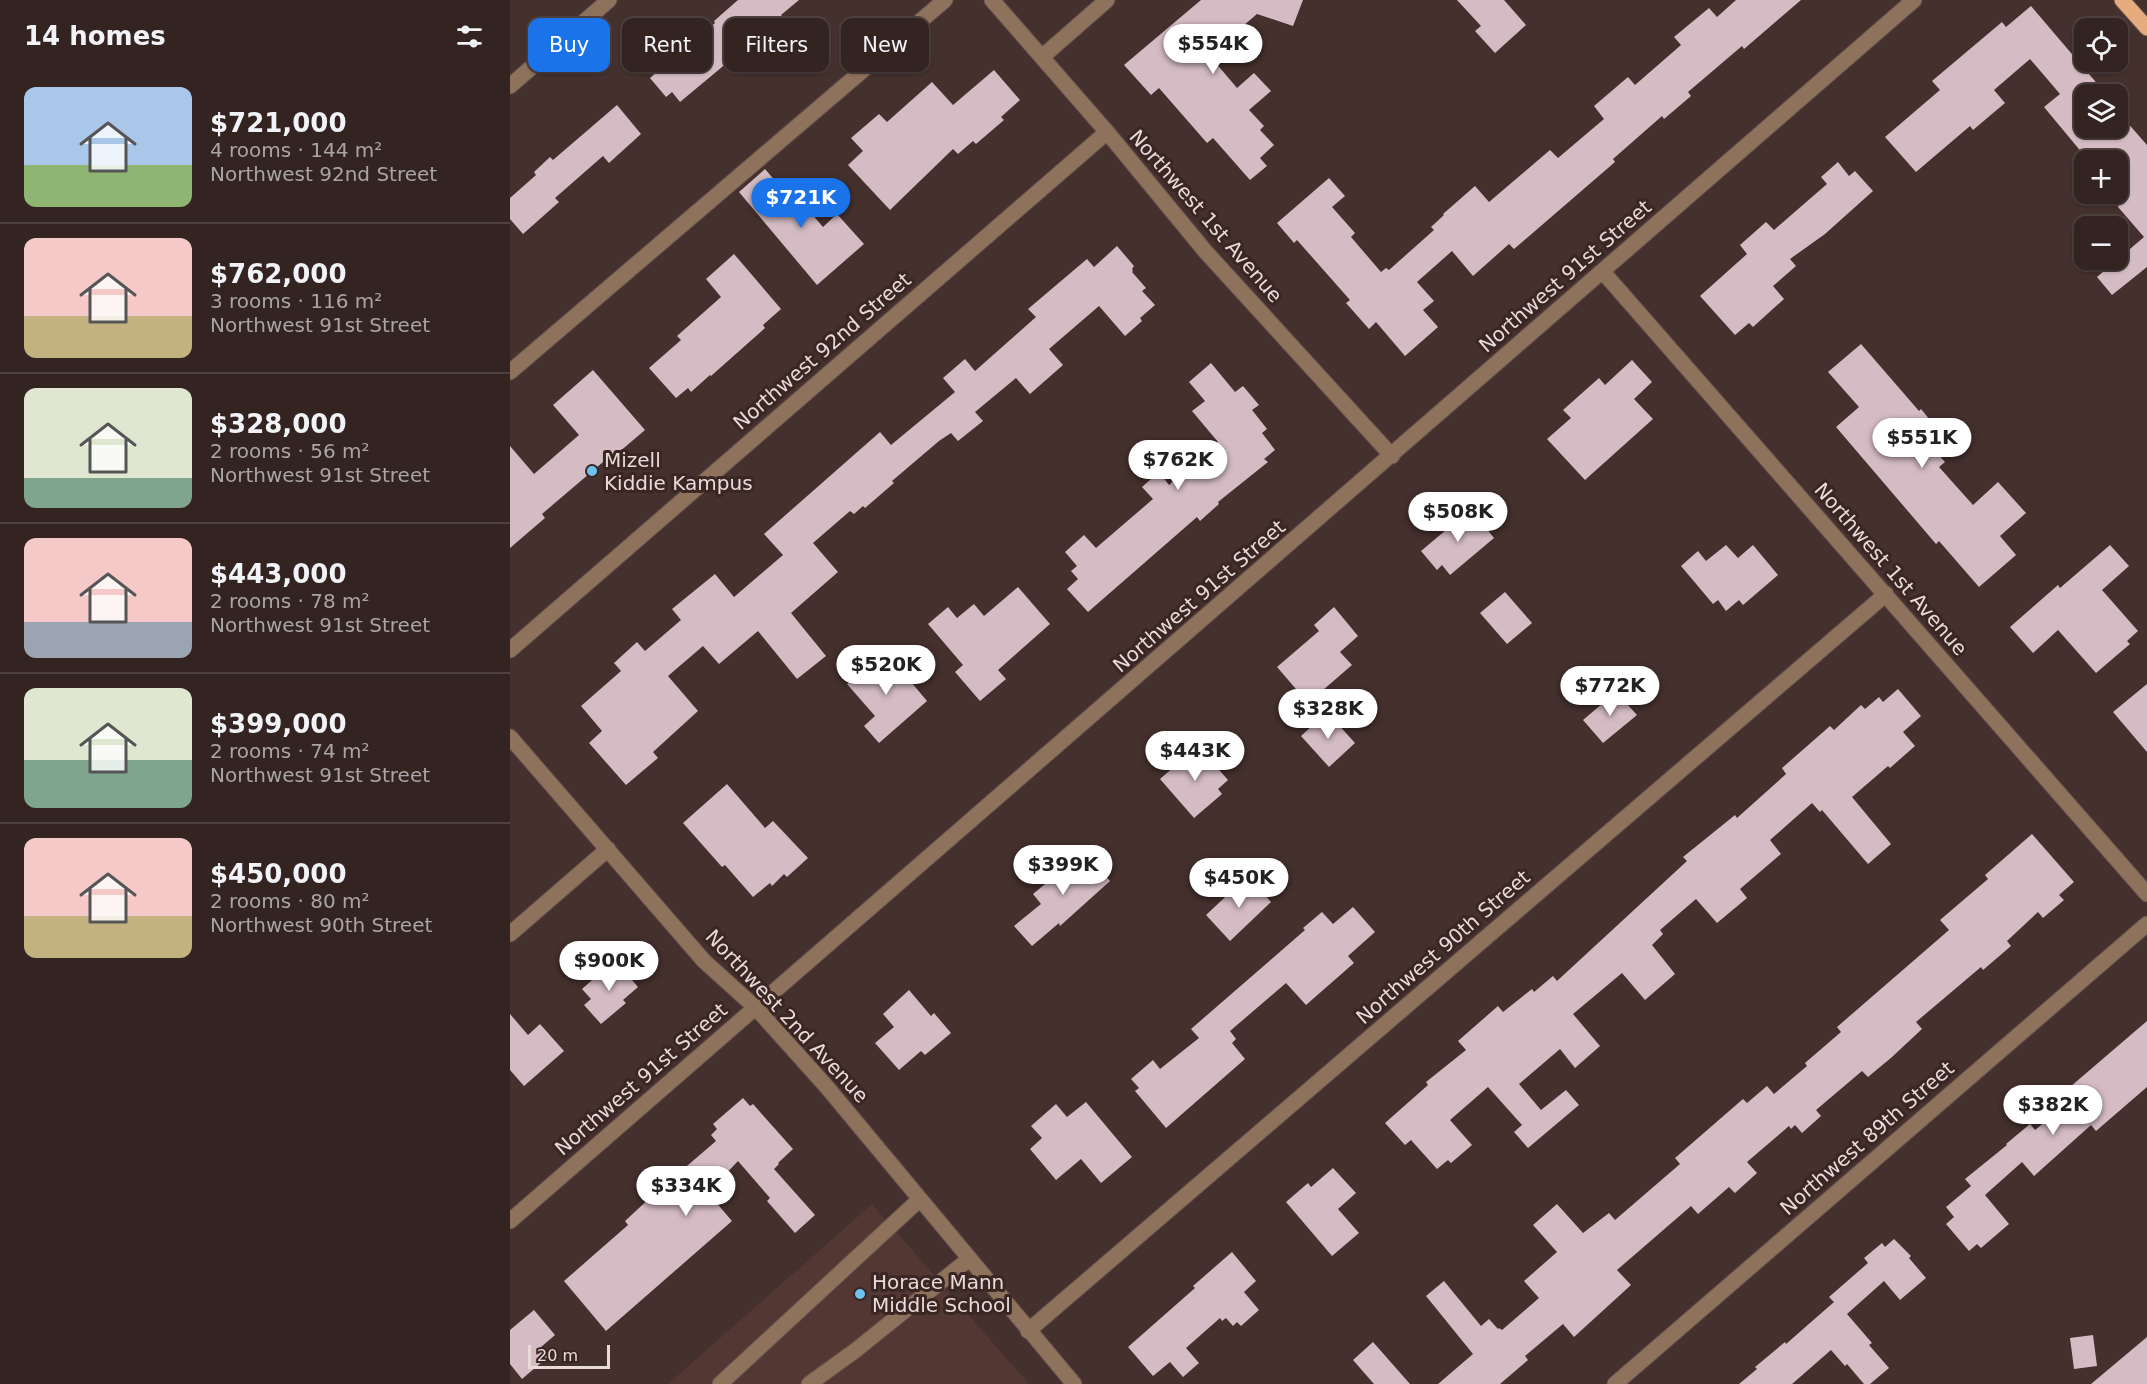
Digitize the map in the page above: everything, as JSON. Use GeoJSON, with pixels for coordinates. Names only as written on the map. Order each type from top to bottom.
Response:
{"type":"FeatureCollection","features":[{"type":"Feature","properties":{"kind":"main road"},"geometry":{"type":"LineString","coordinates":[[2122,0],[2147,28]]}},
{"type":"Feature","properties":{"kind":"street"},"geometry":{"type":"LineString","coordinates":[[510,86],[609,0]]}},
{"type":"Feature","properties":{"kind":"street"},"geometry":{"type":"LineString","coordinates":[[510,372],[945,0]]}},
{"type":"Feature","properties":{"kind":"street","name":"Northwest 1st Avenue"},"geometry":{"type":"LineString","coordinates":[[992,0],[1107,132],[1205,251],[1392,456]]}},
{"type":"Feature","properties":{"kind":"street"},"geometry":{"type":"LineString","coordinates":[[1042,57],[1107,0]]}},
{"type":"Feature","properties":{"kind":"street","name":"Northwest 91st Street"},"geometry":{"type":"LineString","coordinates":[[510,1221],[1914,0]]}},
{"type":"Feature","properties":{"kind":"street","name":"Northwest 92nd Street"},"geometry":{"type":"LineString","coordinates":[[510,650],[1107,132]]}},
{"type":"Feature","properties":{"kind":"street","name":"Northwest 1st Avenue"},"geometry":{"type":"LineString","coordinates":[[1603,272],[2147,894]]}},
{"type":"Feature","properties":{"kind":"street","name":"Northwest 90th Street"},"geometry":{"type":"LineString","coordinates":[[1028,1331],[1886,594]]}},
{"type":"Feature","properties":{"kind":"street","name":"Northwest 2nd Avenue"},"geometry":{"type":"LineString","coordinates":[[510,737],[704,961],[756,1008],[833,1094],[1074,1384]]}},
{"type":"Feature","properties":{"kind":"street"},"geometry":{"type":"LineString","coordinates":[[510,934],[608,849]]}},
{"type":"Feature","properties":{"kind":"street","name":"Northwest 89th Street"},"geometry":{"type":"LineString","coordinates":[[1615,1384],[2147,924]]}},
{"type":"Feature","properties":{"kind":"street"},"geometry":{"type":"LineString","coordinates":[[720,1384],[920,1199]]}},
{"type":"Feature","properties":{"kind":"street"},"geometry":{"type":"LineString","coordinates":[[809,1384],[856,1350],[969,1259]]}},
{"type":"Feature","properties":{"kind":"shaded area","name":"Horace Mann Middle School"},"geometry":{"type":"Polygon","coordinates":[[[872,1204],[1029,1384],[668,1384],[872,1204]]]}},
{"type":"Feature","properties":{"kind":"building"},"geometry":{"type":"Polygon","coordinates":[[[738,0],[799,0],[781,15],[784,18],[724,18],[724,65],[680,102],[672,92],[666,97],[650,78],[657,72],[712,72],[712,26],[714,21],[738,0]]]}},
{"type":"Feature","properties":{"kind":"building"},"geometry":{"type":"Polygon","coordinates":[[[1201,0],[1303,0],[1293,26],[1257,14],[1209,55],[1237,88],[1254,73],[1271,91],[1249,110],[1264,126],[1260,130],[1274,145],[1260,158],[1267,166],[1250,180],[1213,138],[1207,143],[1159,88],[1151,95],[1124,65],[1201,0]]]}},
{"type":"Feature","properties":{"kind":"building"},"geometry":{"type":"Polygon","coordinates":[[[1457,0],[1504,0],[1526,25],[1495,53],[1475,31],[1481,26],[1457,0]]]}},
{"type":"Feature","properties":{"kind":"building"},"geometry":{"type":"Polygon","coordinates":[[[1736,0],[1801,0],[1744,49],[1742,46],[1688,92],[1691,96],[1664,119],[1662,116],[1613,159],[1615,162],[1514,249],[1509,244],[1473,276],[1452,251],[1417,282],[1434,301],[1423,310],[1438,327],[1405,356],[1376,322],[1369,329],[1346,303],[1350,300],[1297,240],[1294,243],[1277,223],[1329,178],[1345,196],[1332,207],[1355,233],[1351,237],[1381,272],[1386,268],[1389,270],[1434,230],[1431,227],[1443,214],[1475,186],[1489,202],[1550,150],[1558,158],[1604,119],[1594,106],[1628,77],[1635,85],[1681,45],[1674,37],[1709,8],[1717,17],[1736,0]]]}},
{"type":"Feature","properties":{"kind":"building"},"geometry":{"type":"Polygon","coordinates":[[[2031,6],[2074,56],[2074,72],[2087,72],[2097,84],[2074,84],[2074,138],[2128,138],[2128,123],[2147,145],[2147,267],[2112,295],[2097,277],[2105,270],[2128,270],[2128,251],[2144,237],[2118,207],[2118,204],[2128,204],[2128,150],[2080,150],[2044,107],[2060,94],[2030,59],[1994,90],[2005,103],[1973,130],[1970,126],[1916,172],[1885,137],[1940,90],[1932,81],[2002,22],[2006,27],[2031,6]]]}},
{"type":"Feature","properties":{"kind":"building"},"geometry":{"type":"Polygon","coordinates":[[[994,70],[1020,100],[1001,117],[1004,120],[976,144],[973,141],[958,154],[953,149],[890,210],[848,165],[863,151],[851,138],[879,114],[887,122],[932,82],[953,105],[994,70]]]}},
{"type":"Feature","properties":{"kind":"building"},"geometry":{"type":"Polygon","coordinates":[[[617,105],[641,134],[609,163],[603,156],[555,198],[559,202],[523,234],[510,219],[510,198],[536,175],[534,172],[550,157],[553,160],[617,105]]]}},
{"type":"Feature","properties":{"kind":"building"},"geometry":{"type":"Polygon","coordinates":[[[1838,162],[1849,176],[1855,171],[1873,191],[1825,234],[1790,259],[1796,266],[1773,286],[1784,299],[1753,327],[1749,323],[1735,335],[1700,296],[1747,254],[1740,245],[1766,222],[1774,230],[1827,184],[1821,177],[1838,162]]]}},
{"type":"Feature","properties":{"kind":"building"},"geometry":{"type":"Polygon","coordinates":[[[765,169],[806,217],[811,213],[823,227],[837,214],[864,244],[817,285],[739,192],[765,169]]]}},
{"type":"Feature","properties":{"kind":"building"},"geometry":{"type":"Polygon","coordinates":[[[1117,246],[1134,266],[1132,272],[1146,288],[1142,291],[1155,305],[1140,318],[1142,321],[1125,336],[1099,306],[1049,349],[1063,365],[1030,394],[1016,378],[975,412],[983,421],[958,441],[951,433],[939,441],[892,481],[894,483],[865,508],[863,506],[854,514],[850,511],[813,543],[838,572],[791,613],[826,656],[797,679],[758,631],[719,664],[703,646],[668,676],[698,711],[653,752],[658,758],[626,785],[589,743],[602,731],[581,706],[621,671],[614,663],[637,642],[645,651],[681,620],[672,609],[715,574],[734,597],[783,555],[764,534],[880,432],[891,445],[955,392],[943,378],[965,359],[975,371],[1036,317],[1028,309],[1087,259],[1094,267],[1117,246]]]}},
{"type":"Feature","properties":{"kind":"building"},"geometry":{"type":"Polygon","coordinates":[[[734,254],[781,309],[763,325],[765,328],[711,376],[691,392],[688,388],[676,398],[649,368],[681,340],[677,336],[721,297],[706,279],[734,254]]]}},
{"type":"Feature","properties":{"kind":"building"},"geometry":{"type":"Polygon","coordinates":[[[1861,344],[1948,442],[1936,452],[1945,462],[1939,467],[1973,505],[1998,482],[2026,513],[2000,536],[2016,555],[1979,587],[1939,541],[1936,544],[1836,427],[1859,407],[1828,372],[1861,344]]]}},
{"type":"Feature","properties":{"kind":"building"},"geometry":{"type":"Polygon","coordinates":[[[1632,360],[1652,382],[1634,399],[1653,419],[1585,480],[1547,439],[1571,418],[1563,410],[1599,378],[1605,385],[1632,360]]]}},
{"type":"Feature","properties":{"kind":"building"},"geometry":{"type":"Polygon","coordinates":[[[1211,363],[1235,392],[1243,386],[1259,405],[1252,410],[1267,429],[1262,433],[1275,450],[1264,459],[1268,462],[1218,502],[1219,504],[1200,521],[1197,517],[1088,612],[1067,589],[1078,579],[1071,571],[1077,566],[1065,552],[1084,535],[1096,548],[1153,499],[1142,487],[1159,472],[1169,485],[1218,442],[1192,411],[1205,401],[1189,382],[1211,363]]]}},
{"type":"Feature","properties":{"kind":"building"},"geometry":{"type":"Polygon","coordinates":[[[593,370],[645,430],[542,514],[545,518],[510,548],[510,446],[534,474],[579,435],[553,405],[593,370]]]}},
{"type":"Feature","properties":{"kind":"building"},"geometry":{"type":"Polygon","coordinates":[[[1471,509],[1494,538],[1450,575],[1442,565],[1437,570],[1421,551],[1471,509]]]}},
{"type":"Feature","properties":{"kind":"building"},"geometry":{"type":"Polygon","coordinates":[[[1726,545],[1738,558],[1753,545],[1778,575],[1743,605],[1739,600],[1726,611],[1718,600],[1713,604],[1681,566],[1698,551],[1706,561],[1726,545]]]}},
{"type":"Feature","properties":{"kind":"building"},"geometry":{"type":"Polygon","coordinates":[[[2110,545],[2129,566],[2102,590],[2138,631],[2127,641],[2130,644],[2096,673],[2058,630],[2033,653],[2010,627],[2058,585],[2060,588],[2110,545]]]}},
{"type":"Feature","properties":{"kind":"building"},"geometry":{"type":"Polygon","coordinates":[[[1018,587],[1050,624],[998,670],[1006,679],[980,701],[955,672],[963,665],[928,624],[948,607],[957,618],[974,604],[984,616],[1018,587]]]}},
{"type":"Feature","properties":{"kind":"building"},"geometry":{"type":"Polygon","coordinates":[[[1505,592],[1532,623],[1507,644],[1480,613],[1505,592]]]}},
{"type":"Feature","properties":{"kind":"building"},"geometry":{"type":"Polygon","coordinates":[[[1334,607],[1358,636],[1340,652],[1352,665],[1308,703],[1277,667],[1319,631],[1314,625],[1334,607]]]}},
{"type":"Feature","properties":{"kind":"building"},"geometry":{"type":"Polygon","coordinates":[[[885,651],[927,701],[879,743],[864,726],[875,716],[847,684],[885,651]]]}},
{"type":"Feature","properties":{"kind":"building"},"geometry":{"type":"Polygon","coordinates":[[[2147,684],[2147,752],[2113,712],[2147,684]]]}},
{"type":"Feature","properties":{"kind":"building"},"geometry":{"type":"Polygon","coordinates":[[[1898,689],[1921,716],[1903,732],[1915,746],[1852,797],[1891,844],[1868,864],[1822,810],[1820,812],[1812,803],[1770,840],[1781,854],[1740,889],[1747,898],[1717,923],[1696,899],[1660,930],[1663,934],[1652,945],[1675,974],[1645,1000],[1622,973],[1573,1014],[1600,1046],[1575,1068],[1560,1049],[1519,1084],[1541,1110],[1566,1090],[1579,1105],[1528,1148],[1514,1132],[1522,1125],[1488,1087],[1450,1120],[1472,1145],[1451,1163],[1448,1160],[1437,1169],[1411,1140],[1405,1145],[1385,1123],[1428,1085],[1426,1082],[1466,1050],[1458,1041],[1498,1006],[1503,1012],[1532,989],[1534,992],[1553,976],[1557,981],[1687,861],[1683,857],[1735,815],[1737,818],[1786,774],[1782,768],[1830,726],[1834,730],[1861,705],[1865,709],[1879,697],[1883,702],[1898,689]]]}},
{"type":"Feature","properties":{"kind":"building"},"geometry":{"type":"Polygon","coordinates":[[[1616,692],[1637,715],[1603,743],[1583,720],[1616,692]]]}},
{"type":"Feature","properties":{"kind":"building"},"geometry":{"type":"Polygon","coordinates":[[[1327,712],[1355,743],[1329,767],[1301,736],[1327,712]]]}},
{"type":"Feature","properties":{"kind":"building"},"geometry":{"type":"Polygon","coordinates":[[[1198,746],[1228,780],[1218,789],[1222,794],[1194,818],[1160,779],[1198,746]]]}},
{"type":"Feature","properties":{"kind":"building"},"geometry":{"type":"Polygon","coordinates":[[[727,784],[765,828],[773,821],[808,858],[787,877],[784,874],[772,886],[770,883],[753,897],[725,865],[722,867],[683,823],[727,784]]]}},
{"type":"Feature","properties":{"kind":"building"},"geometry":{"type":"Polygon","coordinates":[[[2032,834],[2074,882],[2059,895],[2064,900],[2043,918],[2038,912],[2007,941],[2011,946],[1983,970],[1981,967],[1916,1022],[1922,1029],[1892,1057],[1868,1077],[1862,1071],[1816,1110],[1821,1116],[1802,1133],[1795,1125],[1791,1129],[1789,1126],[1747,1162],[1757,1173],[1735,1193],[1729,1187],[1698,1214],[1691,1206],[1617,1270],[1631,1285],[1574,1337],[1563,1324],[1525,1356],[1528,1360],[1500,1384],[1438,1384],[1473,1354],[1426,1296],[1444,1281],[1481,1326],[1489,1319],[1498,1329],[1502,1330],[1539,1298],[1524,1281],[1557,1252],[1533,1225],[1557,1204],[1583,1233],[1609,1213],[1615,1220],[1680,1164],[1675,1158],[1743,1099],[1747,1103],[1767,1086],[1774,1094],[1807,1066],[1805,1063],[1841,1032],[1837,1027],[1949,930],[1940,920],[1988,879],[1985,875],[2032,834]]]}},
{"type":"Feature","properties":{"kind":"building"},"geometry":{"type":"Polygon","coordinates":[[[1080,847],[1110,881],[1060,926],[1059,923],[1032,946],[1014,926],[1041,904],[1033,894],[1056,875],[1053,870],[1080,847]]]}},
{"type":"Feature","properties":{"kind":"building"},"geometry":{"type":"Polygon","coordinates":[[[1250,878],[1271,902],[1230,941],[1206,915],[1237,886],[1239,888],[1250,878]]]}},
{"type":"Feature","properties":{"kind":"building"},"geometry":{"type":"Polygon","coordinates":[[[1353,907],[1375,932],[1348,956],[1354,963],[1306,1005],[1286,983],[1230,1031],[1236,1039],[1232,1043],[1245,1059],[1166,1128],[1135,1091],[1139,1088],[1131,1079],[1153,1060],[1160,1069],[1199,1038],[1191,1029],[1305,930],[1303,928],[1322,912],[1333,924],[1353,907]]]}},
{"type":"Feature","properties":{"kind":"building"},"geometry":{"type":"Polygon","coordinates":[[[615,960],[638,987],[623,1000],[626,1003],[601,1024],[584,1005],[591,999],[582,989],[615,960]]]}},
{"type":"Feature","properties":{"kind":"building"},"geometry":{"type":"Polygon","coordinates":[[[909,990],[931,1016],[934,1013],[951,1033],[925,1055],[921,1051],[899,1070],[875,1043],[894,1027],[883,1014],[909,990]]]}},
{"type":"Feature","properties":{"kind":"building"},"geometry":{"type":"Polygon","coordinates":[[[510,1014],[528,1035],[540,1024],[564,1051],[524,1086],[510,1070],[510,1014]]]}},
{"type":"Feature","properties":{"kind":"building"},"geometry":{"type":"Polygon","coordinates":[[[2147,1021],[2147,1087],[2096,1131],[2091,1125],[2034,1176],[2022,1162],[1985,1195],[2009,1224],[1981,1248],[1977,1244],[1969,1251],[1946,1224],[1954,1217],[1946,1207],[1971,1186],[1965,1179],[2030,1124],[2035,1130],[2070,1101],[2063,1093],[2147,1021]]]}},
{"type":"Feature","properties":{"kind":"building"},"geometry":{"type":"Polygon","coordinates":[[[743,1098],[750,1106],[753,1104],[793,1149],[774,1169],[815,1215],[795,1233],[767,1201],[770,1198],[738,1161],[708,1193],[732,1221],[606,1331],[564,1281],[628,1225],[625,1221],[652,1196],[716,1141],[711,1135],[717,1129],[713,1124],[743,1098]]]}},
{"type":"Feature","properties":{"kind":"building"},"geometry":{"type":"Polygon","coordinates":[[[1086,1102],[1132,1157],[1101,1183],[1081,1159],[1056,1180],[1030,1149],[1042,1138],[1031,1126],[1056,1104],[1067,1117],[1086,1102]]]}},
{"type":"Feature","properties":{"kind":"building"},"geometry":{"type":"Polygon","coordinates":[[[1333,1168],[1356,1193],[1338,1209],[1359,1233],[1332,1256],[1286,1202],[1308,1183],[1311,1187],[1333,1168]]]}},
{"type":"Feature","properties":{"kind":"building"},"geometry":{"type":"Polygon","coordinates":[[[1894,1239],[1911,1256],[1909,1258],[1926,1278],[1900,1300],[1884,1281],[1847,1314],[1872,1343],[1869,1345],[1889,1368],[1870,1384],[1864,1384],[1831,1350],[1792,1384],[1739,1384],[1757,1369],[1755,1367],[1785,1342],[1786,1344],[1834,1302],[1829,1297],[1868,1263],[1864,1258],[1882,1243],[1885,1247],[1894,1239]]]}},
{"type":"Feature","properties":{"kind":"building"},"geometry":{"type":"Polygon","coordinates":[[[1232,1252],[1256,1281],[1244,1292],[1259,1310],[1241,1326],[1237,1322],[1233,1326],[1226,1318],[1222,1321],[1220,1318],[1186,1348],[1199,1363],[1183,1377],[1170,1362],[1153,1376],[1128,1347],[1232,1252]]]}},
{"type":"Feature","properties":{"kind":"building"},"geometry":{"type":"Polygon","coordinates":[[[534,1310],[555,1335],[541,1347],[549,1356],[522,1379],[510,1364],[510,1330],[534,1310]]]}},
{"type":"Feature","properties":{"kind":"building"},"geometry":{"type":"Polygon","coordinates":[[[2093,1335],[2097,1366],[2074,1369],[2070,1338],[2093,1335]]]}},
{"type":"Feature","properties":{"kind":"building"},"geometry":{"type":"Polygon","coordinates":[[[2147,1337],[2147,1384],[2091,1384],[2147,1337]]]}},
{"type":"Feature","properties":{"kind":"building"},"geometry":{"type":"Polygon","coordinates":[[[1373,1342],[1410,1384],[1374,1384],[1353,1360],[1373,1342]]]}},
{"type":"Feature","properties":{"kind":"place","name":"Mizell Kiddie Kampus"},"geometry":{"type":"Point","coordinates":[592,471]}},
{"type":"Feature","properties":{"kind":"place","name":"Horace Mann Middle School"},"geometry":{"type":"Point","coordinates":[860,1294]}}]}
